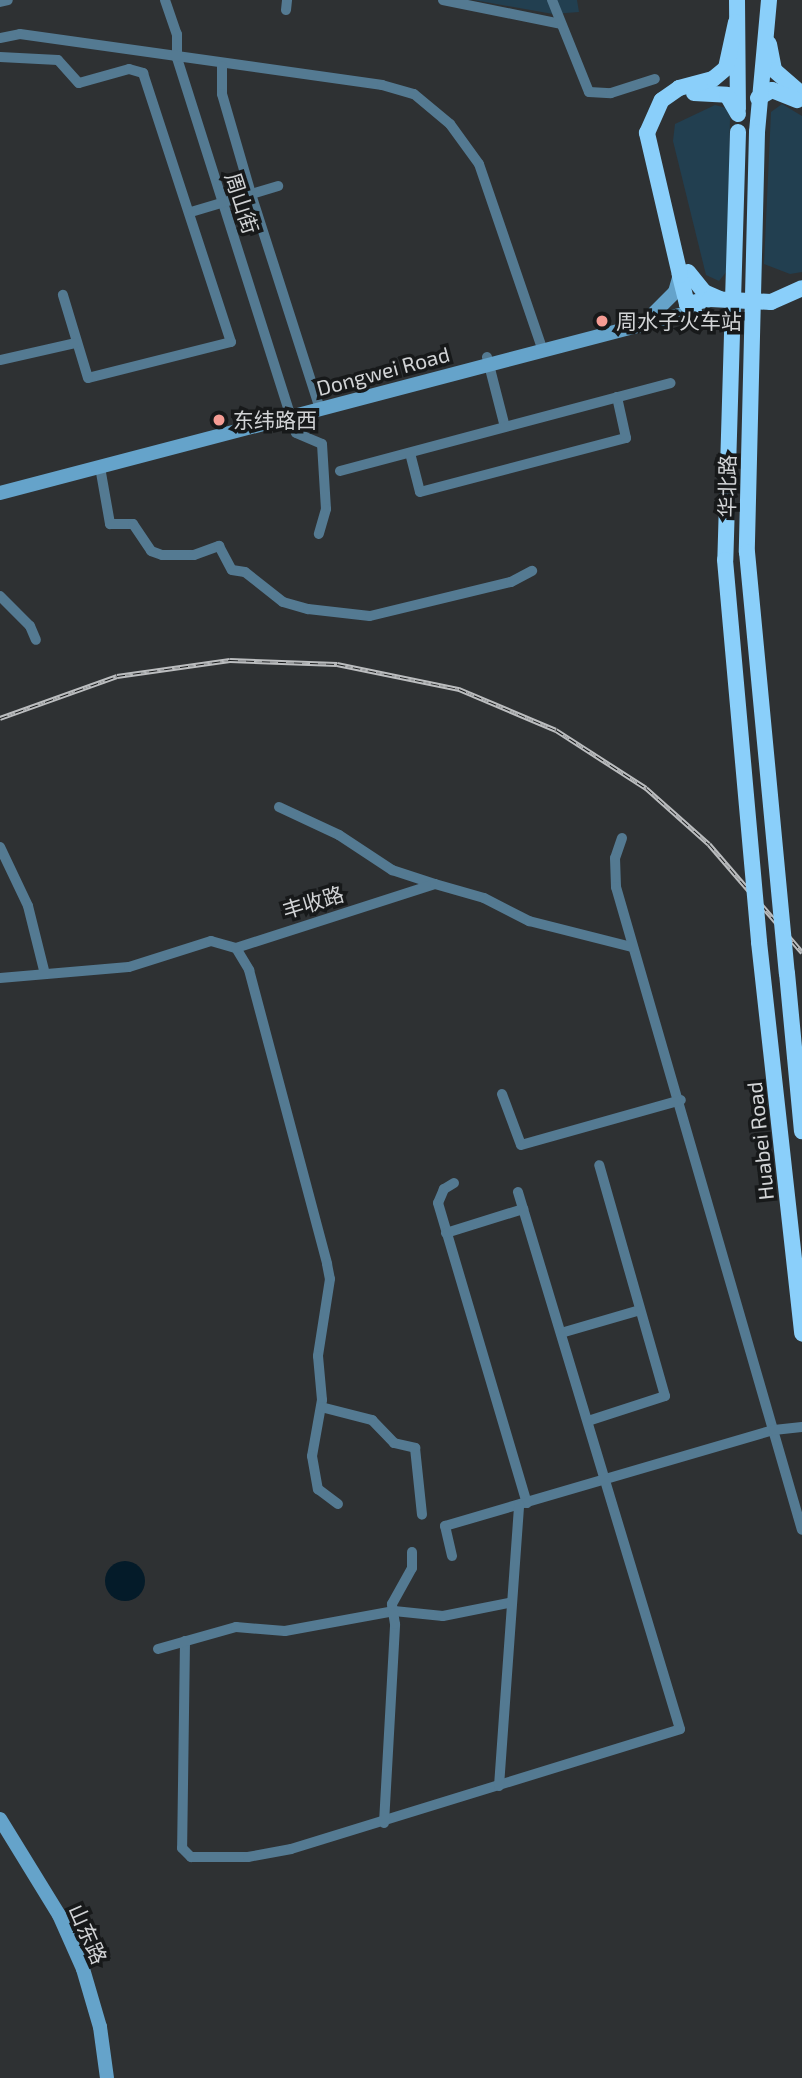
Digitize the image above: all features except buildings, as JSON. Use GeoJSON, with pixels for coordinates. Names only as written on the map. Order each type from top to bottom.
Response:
{"type":"FeatureCollection","features":[{"type":"Feature","properties":{"kind":"highway","name":"华北路"},"geometry":{"type":"LineString","coordinates":[[737,0],[738,131],[725,560],[759,942]]}},
{"type":"Feature","properties":{"kind":"highway","name":"华北路"},"geometry":{"type":"LineString","coordinates":[[769,0],[758,97],[747,552],[787,973]]}},
{"type":"Feature","properties":{"kind":"highway"},"geometry":{"type":"LineString","coordinates":[[723,299],[704,292],[684,274],[649,153],[649,123],[656,106],[670,94],[713,79],[726,68],[736,22]]}},
{"type":"Feature","properties":{"kind":"highway"},"geometry":{"type":"LineString","coordinates":[[768,24],[771,64],[802,94]]}},
{"type":"Feature","properties":{"kind":"highway"},"geometry":{"type":"LineString","coordinates":[[692,306],[656,144],[656,126],[673,101],[700,91],[727,94],[738,114]]}},
{"type":"Feature","properties":{"kind":"highway"},"geometry":{"type":"LineString","coordinates":[[758,97],[766,91],[779,91],[802,104]]}},
{"type":"Feature","properties":{"kind":"highway"},"geometry":{"type":"LineString","coordinates":[[692,306],[723,299],[771,302],[802,288]]}},
{"type":"Feature","properties":{"kind":"highway"},"geometry":{"type":"LineString","coordinates":[[692,306],[775,310],[802,300]]}},
{"type":"Feature","properties":{"kind":"highway","name":"Huabei Road"},"geometry":{"type":"LineString","coordinates":[[759,942],[802,1334]]}},
{"type":"Feature","properties":{"kind":"highway","name":"Huabei Road"},"geometry":{"type":"LineString","coordinates":[[787,973],[802,1130]]}},
{"type":"Feature","properties":{"kind":"main road"},"geometry":{"type":"LineString","coordinates":[[654,313],[675,292],[684,274]]}},
{"type":"Feature","properties":{"kind":"main road","name":"Dongwei Road"},"geometry":{"type":"LineString","coordinates":[[541,347],[654,313],[692,306]]}},
{"type":"Feature","properties":{"kind":"main road","name":"Dongwei Road"},"geometry":{"type":"LineString","coordinates":[[0,493],[692,306]]}},
{"type":"Feature","properties":{"kind":"main road","name":"Dongwei Road"},"geometry":{"type":"LineString","coordinates":[[0,485],[290,413]]}},
{"type":"Feature","properties":{"kind":"main road","name":"山东路"},"geometry":{"type":"LineString","coordinates":[[0,1819],[59,1915],[83,1969],[100,2027],[107,2078]]}},
{"type":"Feature","properties":{"kind":"street"},"geometry":{"type":"LineString","coordinates":[[0,2],[8,0]]}},
{"type":"Feature","properties":{"kind":"street","name":"周山街"},"geometry":{"type":"LineString","coordinates":[[165,0],[177,34],[177,58],[290,413]]}},
{"type":"Feature","properties":{"kind":"street"},"geometry":{"type":"LineString","coordinates":[[443,0],[561,24]]}},
{"type":"Feature","properties":{"kind":"street"},"geometry":{"type":"LineString","coordinates":[[552,0],[589,92],[611,93],[655,79]]}},
{"type":"Feature","properties":{"kind":"street"},"geometry":{"type":"LineString","coordinates":[[0,38],[20,34],[222,66],[382,85],[414,94],[450,124],[479,164],[541,347]]}},
{"type":"Feature","properties":{"kind":"street"},"geometry":{"type":"LineString","coordinates":[[0,57],[58,60],[79,83],[129,69],[143,73],[191,212],[231,342],[93,379],[85,374],[63,295]]}},
{"type":"Feature","properties":{"kind":"street","name":"周山街"},"geometry":{"type":"LineString","coordinates":[[222,66],[222,94],[250,194],[319,405]]}},
{"type":"Feature","properties":{"kind":"street"},"geometry":{"type":"LineString","coordinates":[[191,212],[278,186]]}},
{"type":"Feature","properties":{"kind":"street"},"geometry":{"type":"LineString","coordinates":[[0,360],[76,343]]}},
{"type":"Feature","properties":{"kind":"street"},"geometry":{"type":"LineString","coordinates":[[488,361],[505,427]]}},
{"type":"Feature","properties":{"kind":"street"},"geometry":{"type":"LineString","coordinates":[[340,471],[670,383]]}},
{"type":"Feature","properties":{"kind":"street"},"geometry":{"type":"LineString","coordinates":[[410,453],[420,492],[626,438],[617,397]]}},
{"type":"Feature","properties":{"kind":"street"},"geometry":{"type":"LineString","coordinates":[[290,413],[296,433],[322,444],[326,509],[319,534]]}},
{"type":"Feature","properties":{"kind":"street"},"geometry":{"type":"LineString","coordinates":[[100,467],[110,524],[133,524],[151,551],[162,555],[194,555],[219,546],[232,570],[246,572],[283,602],[309,609],[370,616],[511,582],[532,571]]}},
{"type":"Feature","properties":{"kind":"street"},"geometry":{"type":"LineString","coordinates":[[0,596],[30,626],[36,639]]}},
{"type":"Feature","properties":{"kind":"street"},"geometry":{"type":"LineString","coordinates":[[279,807],[339,835],[392,870],[484,898],[529,921],[632,947]]}},
{"type":"Feature","properties":{"kind":"street"},"geometry":{"type":"LineString","coordinates":[[622,838],[615,858],[616,887],[632,947],[681,1100],[802,1530]]}},
{"type":"Feature","properties":{"kind":"street"},"geometry":{"type":"LineString","coordinates":[[0,847],[28,906],[45,974]]}},
{"type":"Feature","properties":{"kind":"street","name":"丰收路"},"geometry":{"type":"LineString","coordinates":[[0,978],[129,967],[211,941],[236,948],[435,884]]}},
{"type":"Feature","properties":{"kind":"street"},"geometry":{"type":"LineString","coordinates":[[236,948],[249,970],[330,1279],[318,1356],[321,1407],[312,1456],[313,1477],[324,1496],[338,1504]]}},
{"type":"Feature","properties":{"kind":"street"},"geometry":{"type":"LineString","coordinates":[[502,1094],[521,1145],[681,1100]]}},
{"type":"Feature","properties":{"kind":"street"},"geometry":{"type":"LineString","coordinates":[[588,1421],[665,1396],[599,1165]]}},
{"type":"Feature","properties":{"kind":"street"},"geometry":{"type":"LineString","coordinates":[[454,1183],[443,1189],[438,1203],[523,1504],[508,1603],[499,1786]]}},
{"type":"Feature","properties":{"kind":"street"},"geometry":{"type":"LineString","coordinates":[[185,1641],[186,1854],[191,1857],[248,1857],[384,1823],[680,1729],[518,1192]]}},
{"type":"Feature","properties":{"kind":"street"},"geometry":{"type":"LineString","coordinates":[[446,1233],[523,1209]]}},
{"type":"Feature","properties":{"kind":"street"},"geometry":{"type":"LineString","coordinates":[[561,1333],[640,1310]]}},
{"type":"Feature","properties":{"kind":"street"},"geometry":{"type":"LineString","coordinates":[[321,1407],[372,1420],[394,1443],[415,1448],[422,1515]]}},
{"type":"Feature","properties":{"kind":"street"},"geometry":{"type":"LineString","coordinates":[[452,1556],[445,1526],[774,1430],[802,1427]]}},
{"type":"Feature","properties":{"kind":"street"},"geometry":{"type":"LineString","coordinates":[[384,1823],[393,1604],[412,1568],[412,1552]]}},
{"type":"Feature","properties":{"kind":"street"},"geometry":{"type":"LineString","coordinates":[[158,1649],[236,1626],[285,1631],[394,1611],[443,1616],[508,1603]]}},
{"type":"Feature","properties":{"kind":"shaded area"},"geometry":{"type":"Polygon","coordinates":[[[474,0],[577,0],[579,12],[553,14],[474,0]]]}},
{"type":"Feature","properties":{"kind":"shaded area"},"geometry":{"type":"Polygon","coordinates":[[[782,104],[802,116],[802,272],[790,274],[764,264],[771,112],[782,104]]]}},
{"type":"Feature","properties":{"kind":"shaded area"},"geometry":{"type":"Polygon","coordinates":[[[715,105],[726,108],[730,117],[727,271],[719,281],[706,275],[673,141],[675,124],[715,105]]]}},
{"type":"Feature","properties":{"kind":"shaded area"},"geometry":{"type":"Polygon","coordinates":[[[125,1561],[133,1562],[139,1567],[144,1573],[144,1589],[139,1595],[133,1600],[125,1601],[117,1600],[111,1595],[106,1589],[105,1581],[106,1573],[111,1567],[117,1562],[125,1561]]]}},
{"type":"Feature","properties":{"kind":"railway"},"geometry":{"type":"LineString","coordinates":[[0,718],[117,676],[230,660],[337,664],[459,689],[556,730],[646,788],[709,844],[802,952]]}},
{"type":"Feature","properties":{"kind":"place","name":"周水子火车站"},"geometry":{"type":"Point","coordinates":[602,321]}},
{"type":"Feature","properties":{"kind":"place","name":"东纬路西"},"geometry":{"type":"Point","coordinates":[219,420]}}]}
